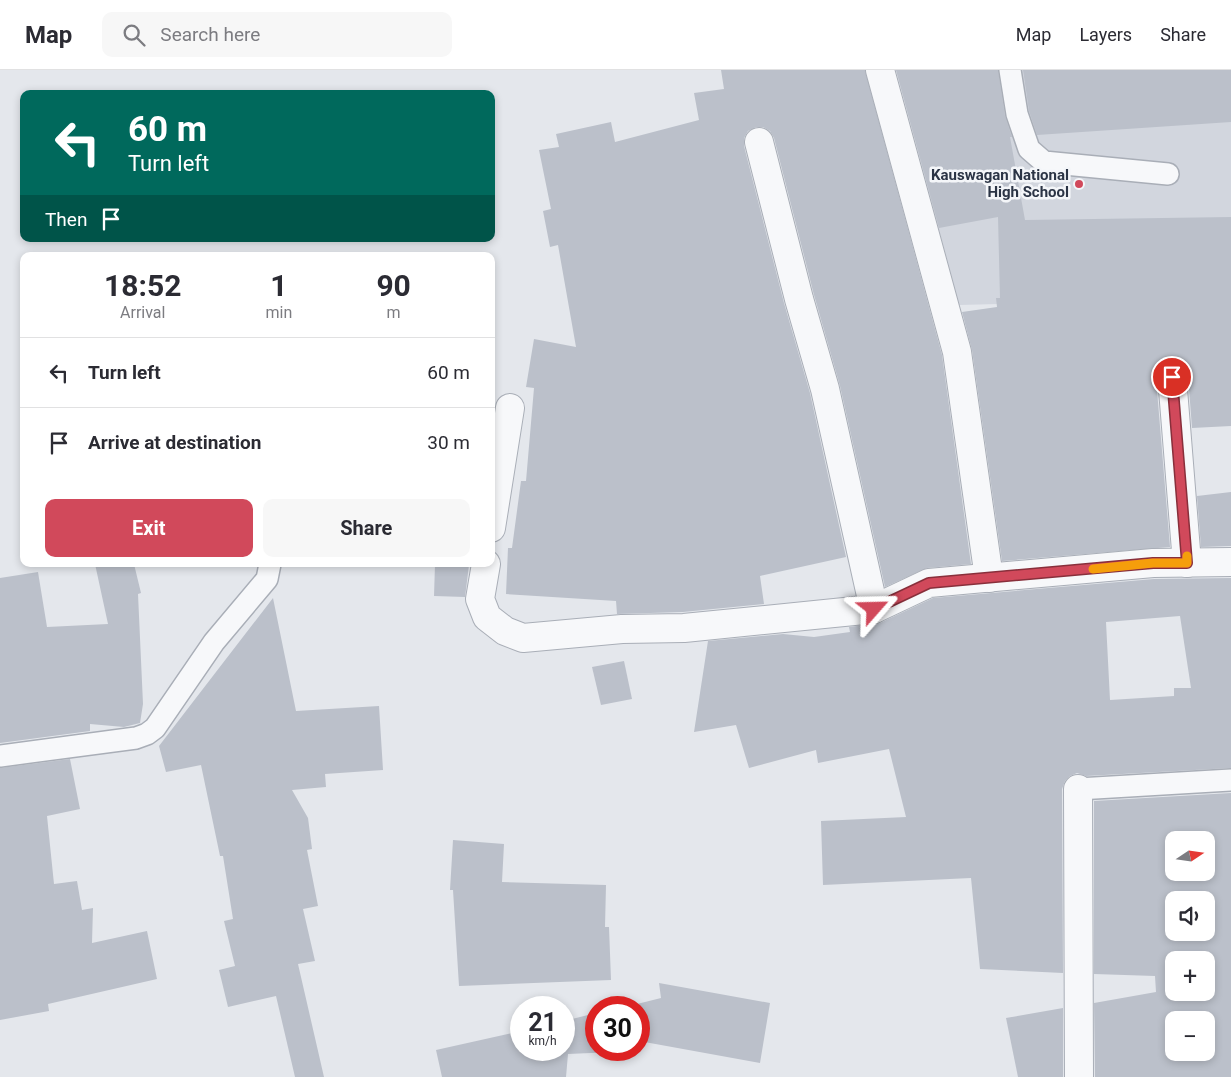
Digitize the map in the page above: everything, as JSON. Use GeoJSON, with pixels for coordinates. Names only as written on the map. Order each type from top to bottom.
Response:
{"type":"FeatureCollection","features":[{"type":"Feature","properties":{"kind":"street"},"geometry":{"type":"LineString","coordinates":[[880,70],[957,352],[989,578]]}},
{"type":"Feature","properties":{"kind":"street"},"geometry":{"type":"LineString","coordinates":[[759,142],[799,299],[825,389],[874,609]]}},
{"type":"Feature","properties":{"kind":"street"},"geometry":{"type":"LineString","coordinates":[[1172,377],[1187,563]]}},
{"type":"Feature","properties":{"kind":"street"},"geometry":{"type":"LineString","coordinates":[[495,503],[510,408]]}},
{"type":"Feature","properties":{"kind":"street"},"geometry":{"type":"LineString","coordinates":[[485,567],[480,599],[487,617],[506,631],[523,638],[622,628],[684,628],[874,609],[929,583],[1153,563],[1231,562]]}},
{"type":"Feature","properties":{"kind":"street"},"geometry":{"type":"LineString","coordinates":[[1078,789],[1079,1077]]}},
{"type":"Feature","properties":{"kind":"lane"},"geometry":{"type":"LineString","coordinates":[[1010,70],[1017,114],[1030,149],[1044,162],[1168,174]]}},
{"type":"Feature","properties":{"kind":"lane"},"geometry":{"type":"LineString","coordinates":[[0,756],[136,738],[147,734],[155,728],[214,642],[267,580],[269,567]]}},
{"type":"Feature","properties":{"kind":"lane"},"geometry":{"type":"LineString","coordinates":[[1078,789],[1231,780]]}},
{"type":"Feature","properties":{"kind":"shaded area","name":"Kauswagan National High School"},"geometry":{"type":"Polygon","coordinates":[[[896,70],[1231,70],[1231,298],[959,305],[896,70]]]}},
{"type":"Feature","properties":{"kind":"building"},"geometry":{"type":"Polygon","coordinates":[[[721,70],[865,70],[942,355],[971,564],[927,568],[885,587],[840,386],[814,295],[774,138],[770,131],[763,127],[756,127],[748,131],[744,138],[744,146],[784,303],[810,393],[846,557],[760,576],[764,604],[683,612],[617,614],[616,601],[506,594],[508,548],[512,548],[521,481],[526,481],[534,388],[526,387],[534,339],[576,347],[558,245],[550,247],[543,211],[551,209],[539,150],[559,147],[556,134],[611,122],[615,142],[699,120],[694,93],[724,89],[721,70]]]}},
{"type":"Feature","properties":{"kind":"building"},"geometry":{"type":"Polygon","coordinates":[[[896,70],[998,70],[1005,116],[1012,137],[1010,137],[1025,220],[1231,217],[1231,426],[1192,428],[1188,376],[1185,369],[1179,363],[1170,362],[1163,364],[1156,378],[1170,547],[1002,561],[972,350],[962,312],[997,307],[996,298],[1000,298],[998,217],[939,228],[896,70]]]}},
{"type":"Feature","properties":{"kind":"building"},"geometry":{"type":"Polygon","coordinates":[[[1023,70],[1231,70],[1231,122],[1037,135],[1029,111],[1023,70]]]}},
{"type":"Feature","properties":{"kind":"building"},"geometry":{"type":"Polygon","coordinates":[[[1231,492],[1231,546],[1201,547],[1197,496],[1231,492]]]}},
{"type":"Feature","properties":{"kind":"building"},"geometry":{"type":"Polygon","coordinates":[[[96,567],[135,567],[141,593],[138,594],[143,704],[140,723],[124,727],[90,724],[90,731],[0,743],[0,578],[38,572],[47,627],[108,624],[96,567]]]}},
{"type":"Feature","properties":{"kind":"building"},"geometry":{"type":"Polygon","coordinates":[[[435,567],[469,567],[465,597],[434,596],[435,567]]]}},
{"type":"Feature","properties":{"kind":"building"},"geometry":{"type":"Polygon","coordinates":[[[1231,578],[1231,768],[1086,776],[1077,773],[1065,781],[1062,789],[1063,973],[980,969],[971,878],[823,885],[821,821],[906,817],[889,749],[818,763],[816,750],[749,768],[736,725],[694,732],[708,641],[783,634],[814,637],[850,632],[849,627],[880,623],[933,598],[1154,579],[1231,578]],[[1180,616],[1106,622],[1110,700],[1174,696],[1174,688],[1191,688],[1180,616]]]}},
{"type":"Feature","properties":{"kind":"building"},"geometry":{"type":"Polygon","coordinates":[[[273,598],[296,711],[379,706],[383,770],[325,774],[326,787],[292,790],[308,818],[312,849],[307,850],[318,906],[303,909],[315,961],[298,964],[324,1077],[295,1077],[276,996],[228,1007],[219,970],[235,966],[224,921],[233,919],[223,856],[220,856],[201,765],[166,772],[159,746],[273,598]]]}},
{"type":"Feature","properties":{"kind":"building"},"geometry":{"type":"Polygon","coordinates":[[[624,661],[632,699],[601,705],[592,667],[624,661]]]}},
{"type":"Feature","properties":{"kind":"building"},"geometry":{"type":"Polygon","coordinates":[[[70,759],[80,809],[47,816],[54,884],[77,881],[82,910],[93,908],[92,943],[147,931],[157,979],[48,1004],[49,1011],[0,1020],[0,768],[70,759]]]}},
{"type":"Feature","properties":{"kind":"building"},"geometry":{"type":"Polygon","coordinates":[[[1231,793],[1231,1077],[1095,1077],[1094,1003],[1156,992],[1155,976],[1094,974],[1094,801],[1231,793]]]}},
{"type":"Feature","properties":{"kind":"building"},"geometry":{"type":"Polygon","coordinates":[[[453,840],[504,844],[502,882],[606,885],[605,927],[609,927],[611,980],[459,986],[453,890],[450,890],[453,840]]]}},
{"type":"Feature","properties":{"kind":"building"},"geometry":{"type":"Polygon","coordinates":[[[659,983],[770,1003],[760,1063],[650,1043],[650,1001],[661,998],[659,983]]]}},
{"type":"Feature","properties":{"kind":"building"},"geometry":{"type":"Polygon","coordinates":[[[1063,1008],[1063,1077],[1018,1077],[1006,1018],[1063,1008]]]}},
{"type":"Feature","properties":{"kind":"building"},"geometry":{"type":"Polygon","coordinates":[[[585,1016],[585,1053],[575,1054],[575,1018],[585,1016]]]}},
{"type":"Feature","properties":{"kind":"building"},"geometry":{"type":"Polygon","coordinates":[[[510,1033],[510,1061],[567,1061],[566,1077],[442,1077],[436,1050],[510,1033]]]}},
{"type":"Feature","properties":{"kind":"slow traffic"},"geometry":{"type":"LineString","coordinates":[[1093,569],[1153,563],[1187,563],[1187,556]]}},
{"type":"Feature","properties":{"kind":"place","name":"Kauswagan National High School"},"geometry":{"type":"Point","coordinates":[1079,184]}},
{"type":"Feature","properties":{"kind":"route"},"geometry":{"type":"LineString","coordinates":[[874,609],[929,583],[1153,563],[1187,563],[1172,377]]}}]}
